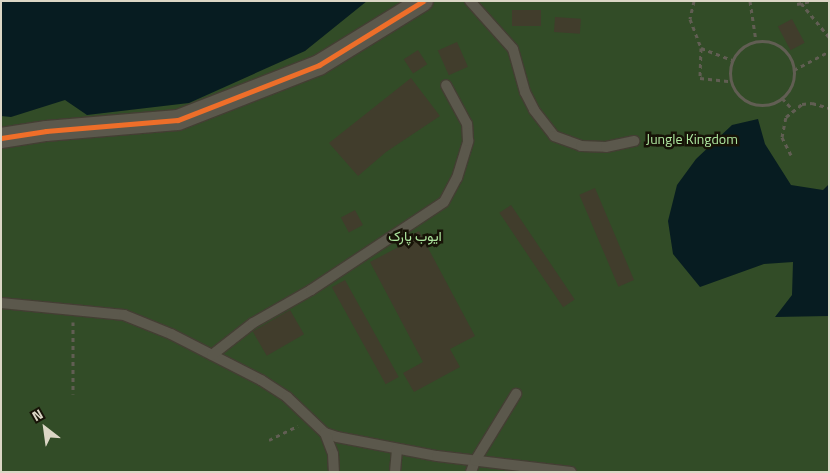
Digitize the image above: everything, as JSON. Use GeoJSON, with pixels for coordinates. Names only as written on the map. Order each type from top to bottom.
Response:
{"type":"FeatureCollection","features":[{"type":"Feature","properties":{"kind":"street"},"geometry":{"type":"LineString","coordinates":[[1,138],[46,131],[178,120],[319,65],[423,1]]}},
{"type":"Feature","properties":{"kind":"lane"},"geometry":{"type":"LineString","coordinates":[[470,1],[513,49],[528,98],[554,136],[581,146],[606,147],[634,141]]}},
{"type":"Feature","properties":{"kind":"lane"},"geometry":{"type":"LineString","coordinates":[[212,355],[253,324],[351,264],[444,202],[457,178],[468,141],[467,124],[446,85]]}},
{"type":"Feature","properties":{"kind":"lane"},"geometry":{"type":"LineString","coordinates":[[1,303],[73,312],[124,315],[212,355],[261,380],[287,397],[308,416],[325,433],[333,454],[334,472]]}},
{"type":"Feature","properties":{"kind":"lane"},"geometry":{"type":"LineString","coordinates":[[472,472],[475,460],[516,394]]}},
{"type":"Feature","properties":{"kind":"lane"},"geometry":{"type":"LineString","coordinates":[[325,433],[397,449],[571,472]]}},
{"type":"Feature","properties":{"kind":"lane"},"geometry":{"type":"LineString","coordinates":[[395,472],[397,449]]}},
{"type":"Feature","properties":{"kind":"path"},"geometry":{"type":"LineString","coordinates":[[694,1],[690,19],[701,48],[700,78],[730,81]]}},
{"type":"Feature","properties":{"kind":"path"},"geometry":{"type":"LineString","coordinates":[[750,1],[756,41]]}},
{"type":"Feature","properties":{"kind":"path"},"geometry":{"type":"LineString","coordinates":[[811,1],[799,4],[829,37]]}},
{"type":"Feature","properties":{"kind":"path"},"geometry":{"type":"LineString","coordinates":[[756,41],[767,41],[786,50],[794,70],[794,81],[782,98],[762,106],[742,99],[730,81],[732,60],[746,44],[756,41]]}},
{"type":"Feature","properties":{"kind":"path"},"geometry":{"type":"LineString","coordinates":[[701,48],[732,60]]}},
{"type":"Feature","properties":{"kind":"path"},"geometry":{"type":"LineString","coordinates":[[794,70],[829,51]]}},
{"type":"Feature","properties":{"kind":"path"},"geometry":{"type":"LineString","coordinates":[[782,98],[793,110]]}},
{"type":"Feature","properties":{"kind":"path"},"geometry":{"type":"LineString","coordinates":[[791,155],[782,137],[786,117],[793,110],[812,103],[827,107],[829,102]]}},
{"type":"Feature","properties":{"kind":"path"},"geometry":{"type":"LineString","coordinates":[[73,312],[73,394]]}},
{"type":"Feature","properties":{"kind":"path"},"geometry":{"type":"LineString","coordinates":[[269,440],[288,433],[308,416]]}},
{"type":"Feature","properties":{"kind":"green space","name":"ایوب پارک"},"geometry":{"type":"Polygon","coordinates":[[[1,1],[829,1],[829,472],[1,472],[1,1]]]}},
{"type":"Feature","properties":{"kind":"water"},"geometry":{"type":"Polygon","coordinates":[[[1,1],[367,1],[305,51],[189,103],[87,115],[65,100],[11,117],[1,116],[1,1]]]}},
{"type":"Feature","properties":{"kind":"water"},"geometry":{"type":"Polygon","coordinates":[[[758,119],[765,144],[791,185],[823,190],[829,184],[829,316],[775,317],[792,295],[793,262],[764,264],[700,287],[673,254],[668,221],[677,185],[696,159],[732,125],[758,119]]]}},
{"type":"Feature","properties":{"kind":"building"},"geometry":{"type":"Polygon","coordinates":[[[512,10],[541,10],[541,26],[512,26],[512,10]]]}},
{"type":"Feature","properties":{"kind":"building"},"geometry":{"type":"Polygon","coordinates":[[[555,17],[581,19],[580,34],[554,32],[555,17]]]}},
{"type":"Feature","properties":{"kind":"building"},"geometry":{"type":"Polygon","coordinates":[[[792,19],[805,43],[791,50],[778,27],[792,19]]]}},
{"type":"Feature","properties":{"kind":"building"},"geometry":{"type":"Polygon","coordinates":[[[457,42],[468,67],[449,75],[438,51],[457,42]]]}},
{"type":"Feature","properties":{"kind":"building"},"geometry":{"type":"Polygon","coordinates":[[[418,50],[427,64],[413,74],[404,59],[418,50]]]}},
{"type":"Feature","properties":{"kind":"building"},"geometry":{"type":"Polygon","coordinates":[[[411,78],[440,116],[386,152],[358,176],[329,143],[411,78]]]}},
{"type":"Feature","properties":{"kind":"building"},"geometry":{"type":"Polygon","coordinates":[[[595,188],[634,280],[618,287],[579,195],[595,188]]]}},
{"type":"Feature","properties":{"kind":"building"},"geometry":{"type":"Polygon","coordinates":[[[511,205],[575,300],[563,307],[499,213],[511,205]]]}},
{"type":"Feature","properties":{"kind":"building"},"geometry":{"type":"Polygon","coordinates":[[[355,210],[363,225],[349,233],[341,218],[355,210]]]}},
{"type":"Feature","properties":{"kind":"building"},"geometry":{"type":"Polygon","coordinates":[[[419,231],[475,336],[450,349],[460,367],[414,392],[403,373],[423,362],[370,262],[408,242],[406,238],[419,231]]]}},
{"type":"Feature","properties":{"kind":"building"},"geometry":{"type":"Polygon","coordinates":[[[345,280],[399,377],[386,384],[332,287],[345,280]]]}},
{"type":"Feature","properties":{"kind":"building"},"geometry":{"type":"Polygon","coordinates":[[[290,310],[304,334],[267,356],[253,332],[290,310]]]}},
{"type":"Feature","properties":{"kind":"cycle path"},"geometry":{"type":"LineString","coordinates":[[1,138],[46,131],[178,120],[319,65],[423,1]]}},
{"type":"Feature","properties":{"kind":"park label","name":"Jungle Kingdom"},"geometry":{"type":"Point","coordinates":[692,139]}}]}
